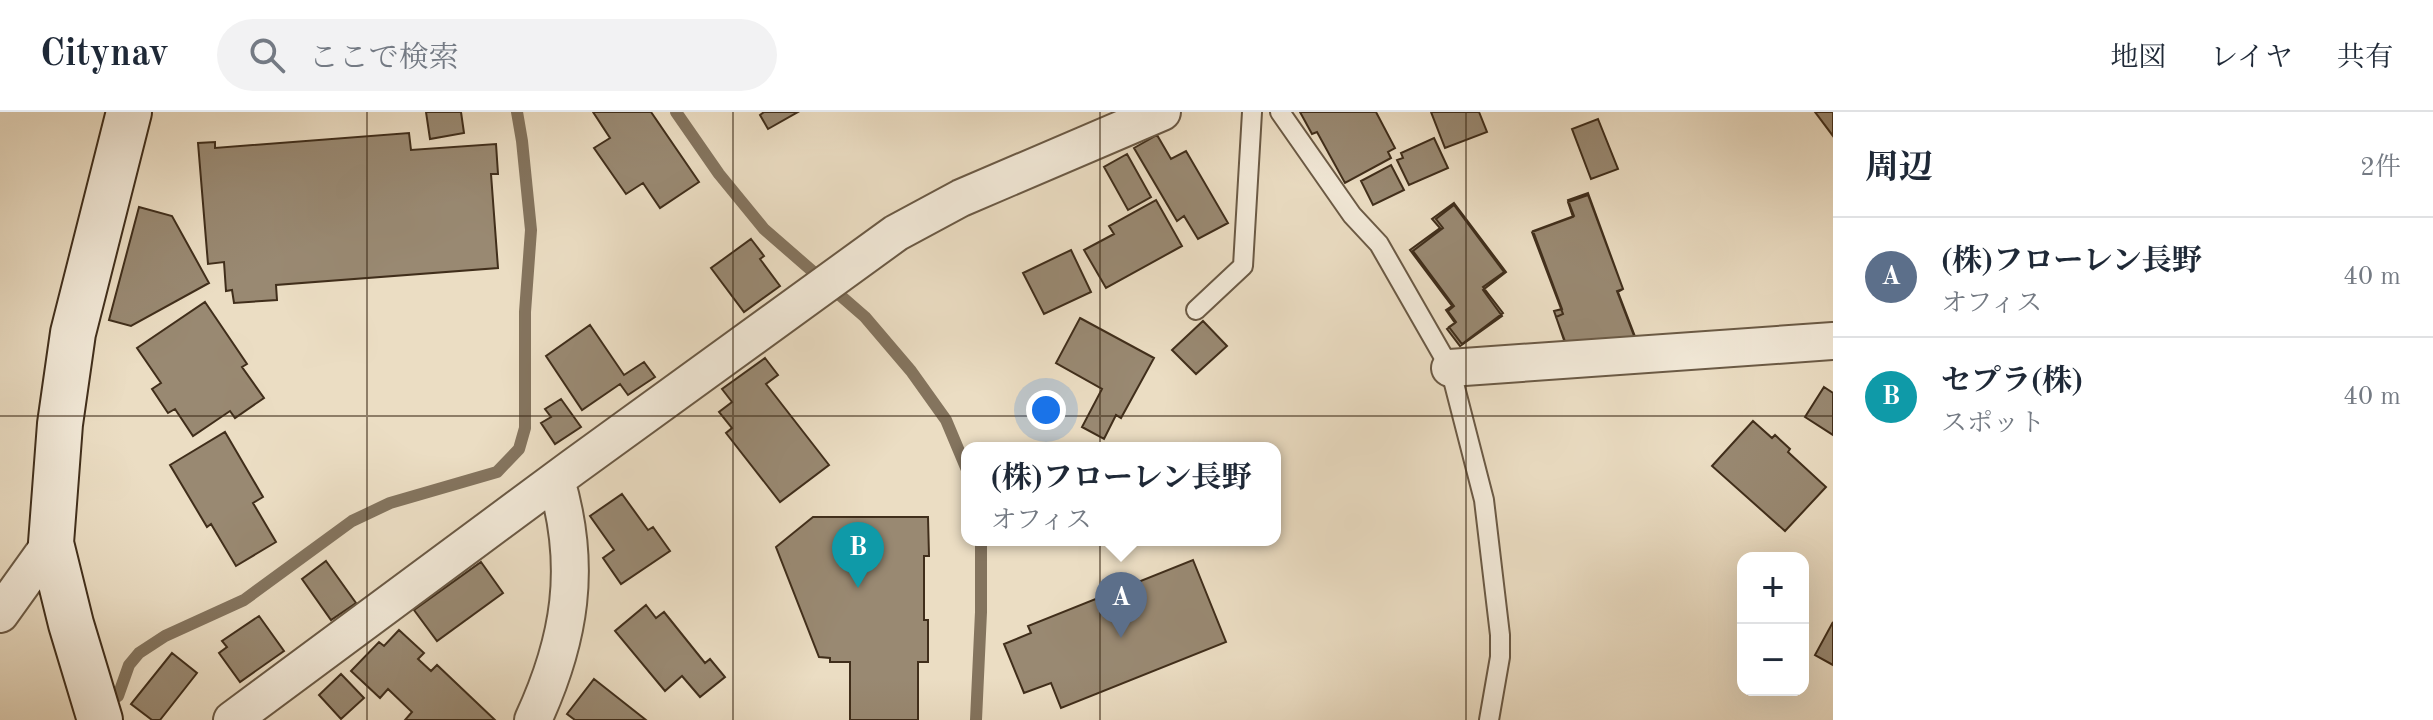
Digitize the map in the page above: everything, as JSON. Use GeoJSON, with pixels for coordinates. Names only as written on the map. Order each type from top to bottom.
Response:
{"type":"FeatureCollection","features":[{"type":"Feature","properties":{"kind":"street"},"geometry":{"type":"LineString","coordinates":[[100,720],[51,543],[60,424],[73,333],[129,112]]}},
{"type":"Feature","properties":{"kind":"street"},"geometry":{"type":"LineString","coordinates":[[232,720],[896,233],[1102,126],[1162,112]]}},
{"type":"Feature","properties":{"kind":"street"},"geometry":{"type":"LineString","coordinates":[[1450,368],[1833,341]]}},
{"type":"Feature","properties":{"kind":"street"},"geometry":{"type":"LineString","coordinates":[[533,720],[555,669],[568,612],[570,561],[563,504],[556,480]]}},
{"type":"Feature","properties":{"kind":"street"},"geometry":{"type":"LineString","coordinates":[[0,614],[51,543]]}},
{"type":"Feature","properties":{"kind":"lane"},"geometry":{"type":"LineString","coordinates":[[1196,310],[1243,266],[1252,112]]}},
{"type":"Feature","properties":{"kind":"lane"},"geometry":{"type":"LineString","coordinates":[[1280,112],[1352,215],[1379,244],[1450,368],[1484,500],[1500,635],[1500,657],[1489,720]]}},
{"type":"Feature","properties":{"kind":"building"},"geometry":{"type":"Polygon","coordinates":[[[426,112],[461,112],[464,133],[430,139],[426,112]]]}},
{"type":"Feature","properties":{"kind":"building"},"geometry":{"type":"Polygon","coordinates":[[[593,112],[651,112],[699,182],[660,208],[643,183],[626,194],[594,148],[610,138],[593,112]]]}},
{"type":"Feature","properties":{"kind":"building"},"geometry":{"type":"Polygon","coordinates":[[[764,112],[798,112],[768,129],[760,115],[764,112]]]}},
{"type":"Feature","properties":{"kind":"building"},"geometry":{"type":"Polygon","coordinates":[[[1300,112],[1376,112],[1395,148],[1388,152],[1391,158],[1345,183],[1317,132],[1312,134],[1300,112]]]}},
{"type":"Feature","properties":{"kind":"building"},"geometry":{"type":"Polygon","coordinates":[[[1431,112],[1479,112],[1487,132],[1445,148],[1431,112]]]}},
{"type":"Feature","properties":{"kind":"building"},"geometry":{"type":"Polygon","coordinates":[[[1815,112],[1833,112],[1833,136],[1815,112]]]}},
{"type":"Feature","properties":{"kind":"building"},"geometry":{"type":"Polygon","coordinates":[[[1598,119],[1618,169],[1591,179],[1572,129],[1598,119]]]}},
{"type":"Feature","properties":{"kind":"building"},"geometry":{"type":"Polygon","coordinates":[[[409,133],[411,150],[496,144],[498,174],[491,174],[498,268],[276,285],[277,300],[234,303],[232,290],[226,291],[224,262],[208,264],[198,143],[215,142],[215,148],[409,133]]]}},
{"type":"Feature","properties":{"kind":"building"},"geometry":{"type":"Polygon","coordinates":[[[1157,135],[1171,159],[1186,151],[1228,223],[1198,239],[1184,216],[1177,221],[1134,148],[1157,135]]]}},
{"type":"Feature","properties":{"kind":"building"},"geometry":{"type":"Polygon","coordinates":[[[1434,138],[1448,168],[1409,185],[1397,160],[1403,158],[1401,153],[1434,138]]]}},
{"type":"Feature","properties":{"kind":"building"},"geometry":{"type":"Polygon","coordinates":[[[1127,154],[1151,197],[1128,210],[1104,167],[1127,154]]]}},
{"type":"Feature","properties":{"kind":"building"},"geometry":{"type":"Polygon","coordinates":[[[1391,165],[1404,190],[1373,205],[1361,181],[1391,165]]]}},
{"type":"Feature","properties":{"kind":"building"},"geometry":{"type":"Polygon","coordinates":[[[1588,193],[1623,289],[1617,291],[1636,341],[1566,346],[1554,311],[1562,309],[1533,231],[1574,216],[1568,200],[1588,193]]]}},
{"type":"Feature","properties":{"kind":"building"},"geometry":{"type":"Polygon","coordinates":[[[1588,195],[1623,289],[1618,292],[1636,339],[1566,344],[1556,317],[1563,314],[1532,232],[1573,217],[1568,202],[1588,195]]]}},
{"type":"Feature","properties":{"kind":"building"},"geometry":{"type":"Polygon","coordinates":[[[1156,200],[1182,246],[1106,288],[1084,250],[1114,234],[1109,226],[1156,200]]]}},
{"type":"Feature","properties":{"kind":"building"},"geometry":{"type":"Polygon","coordinates":[[[1454,203],[1506,272],[1483,290],[1502,316],[1460,346],[1447,329],[1455,323],[1446,310],[1452,306],[1410,250],[1440,228],[1432,219],[1454,203]]]}},
{"type":"Feature","properties":{"kind":"building"},"geometry":{"type":"Polygon","coordinates":[[[1454,205],[1504,272],[1483,287],[1503,313],[1462,344],[1449,327],[1456,322],[1448,311],[1454,306],[1413,251],[1443,228],[1436,219],[1454,205]]]}},
{"type":"Feature","properties":{"kind":"building"},"geometry":{"type":"Polygon","coordinates":[[[139,207],[172,216],[209,283],[131,326],[109,320],[139,207]]]}},
{"type":"Feature","properties":{"kind":"building"},"geometry":{"type":"Polygon","coordinates":[[[751,239],[764,256],[760,259],[780,286],[744,312],[711,268],[751,239]]]}},
{"type":"Feature","properties":{"kind":"building"},"geometry":{"type":"Polygon","coordinates":[[[1071,250],[1091,292],[1044,314],[1023,273],[1071,250]]]}},
{"type":"Feature","properties":{"kind":"building"},"geometry":{"type":"Polygon","coordinates":[[[205,302],[247,364],[242,367],[264,398],[235,418],[230,411],[193,436],[175,409],[168,413],[152,389],[161,383],[137,348],[205,302]]]}},
{"type":"Feature","properties":{"kind":"building"},"geometry":{"type":"Polygon","coordinates":[[[1080,318],[1154,358],[1121,418],[1116,415],[1104,439],[1082,427],[1102,389],[1056,363],[1080,318]]]}},
{"type":"Feature","properties":{"kind":"building"},"geometry":{"type":"Polygon","coordinates":[[[1203,321],[1227,346],[1196,374],[1172,350],[1203,321]]]}},
{"type":"Feature","properties":{"kind":"building"},"geometry":{"type":"Polygon","coordinates":[[[590,325],[624,375],[644,362],[655,377],[628,395],[620,384],[582,410],[546,356],[590,325]]]}},
{"type":"Feature","properties":{"kind":"building"},"geometry":{"type":"Polygon","coordinates":[[[765,358],[778,375],[766,384],[829,465],[780,502],[726,433],[732,428],[719,412],[732,402],[722,389],[765,358]]]}},
{"type":"Feature","properties":{"kind":"building"},"geometry":{"type":"Polygon","coordinates":[[[1824,387],[1833,393],[1833,435],[1805,417],[1824,387]]]}},
{"type":"Feature","properties":{"kind":"building"},"geometry":{"type":"Polygon","coordinates":[[[561,399],[581,427],[555,444],[541,423],[551,417],[545,409],[561,399]]]}},
{"type":"Feature","properties":{"kind":"building"},"geometry":{"type":"Polygon","coordinates":[[[1753,421],[1772,438],[1775,435],[1790,449],[1788,452],[1826,487],[1785,531],[1712,466],[1753,421]]]}},
{"type":"Feature","properties":{"kind":"building"},"geometry":{"type":"Polygon","coordinates":[[[225,432],[263,497],[253,503],[276,542],[236,566],[211,524],[207,527],[170,465],[225,432]]]}},
{"type":"Feature","properties":{"kind":"building"},"geometry":{"type":"Polygon","coordinates":[[[622,494],[648,530],[653,527],[670,551],[621,584],[603,558],[614,550],[590,516],[622,494]]]}},
{"type":"Feature","properties":{"kind":"building"},"geometry":{"type":"Polygon","coordinates":[[[813,517],[928,517],[929,556],[924,556],[924,620],[928,620],[928,662],[918,662],[918,720],[850,720],[850,662],[830,662],[830,658],[819,657],[776,547],[813,517]]]}},
{"type":"Feature","properties":{"kind":"building"},"geometry":{"type":"Polygon","coordinates":[[[1193,560],[1226,642],[1061,708],[1051,683],[1024,693],[1004,644],[1031,633],[1028,626],[1193,560]]]}},
{"type":"Feature","properties":{"kind":"building"},"geometry":{"type":"Polygon","coordinates":[[[326,561],[356,603],[331,620],[302,579],[326,561]]]}},
{"type":"Feature","properties":{"kind":"building"},"geometry":{"type":"Polygon","coordinates":[[[481,562],[503,593],[437,641],[414,610],[481,562]]]}},
{"type":"Feature","properties":{"kind":"building"},"geometry":{"type":"Polygon","coordinates":[[[646,605],[656,618],[664,612],[705,663],[710,659],[725,677],[700,697],[682,676],[665,691],[615,631],[646,605]]]}},
{"type":"Feature","properties":{"kind":"building"},"geometry":{"type":"Polygon","coordinates":[[[259,616],[284,651],[240,682],[219,653],[227,647],[222,641],[259,616]]]}},
{"type":"Feature","properties":{"kind":"building"},"geometry":{"type":"Polygon","coordinates":[[[1833,622],[1833,665],[1815,655],[1833,622]]]}},
{"type":"Feature","properties":{"kind":"building"},"geometry":{"type":"Polygon","coordinates":[[[399,630],[424,653],[418,659],[431,671],[437,665],[495,720],[405,720],[412,712],[388,689],[380,698],[351,671],[379,642],[384,646],[399,630]]]}},
{"type":"Feature","properties":{"kind":"building"},"geometry":{"type":"Polygon","coordinates":[[[172,653],[197,673],[160,720],[152,720],[131,704],[172,653]]]}},
{"type":"Feature","properties":{"kind":"building"},"geometry":{"type":"Polygon","coordinates":[[[341,674],[364,698],[341,719],[319,695],[341,674]]]}},
{"type":"Feature","properties":{"kind":"building"},"geometry":{"type":"Polygon","coordinates":[[[594,679],[646,720],[575,720],[567,714],[594,679]]]}},
{"type":"Feature","properties":{"kind":"waterway"},"geometry":{"type":"LineString","coordinates":[[118,696],[129,665],[139,653],[165,636],[244,600],[352,521],[390,503],[497,472],[519,449],[525,428],[525,312],[531,230],[517,112]]}},
{"type":"Feature","properties":{"kind":"waterway"},"geometry":{"type":"LineString","coordinates":[[676,112],[719,174],[764,229],[865,317],[911,371],[946,420],[961,456]]}},
{"type":"Feature","properties":{"kind":"waterway"},"geometry":{"type":"LineString","coordinates":[[976,720],[981,546]]}},
{"type":"Feature","properties":{"kind":"place","name":"セプラ(株)"},"geometry":{"type":"Point","coordinates":[858,588]}},
{"type":"Feature","properties":{"kind":"place","name":"(株)フローレン長野"},"geometry":{"type":"Point","coordinates":[1121,638]}}]}
